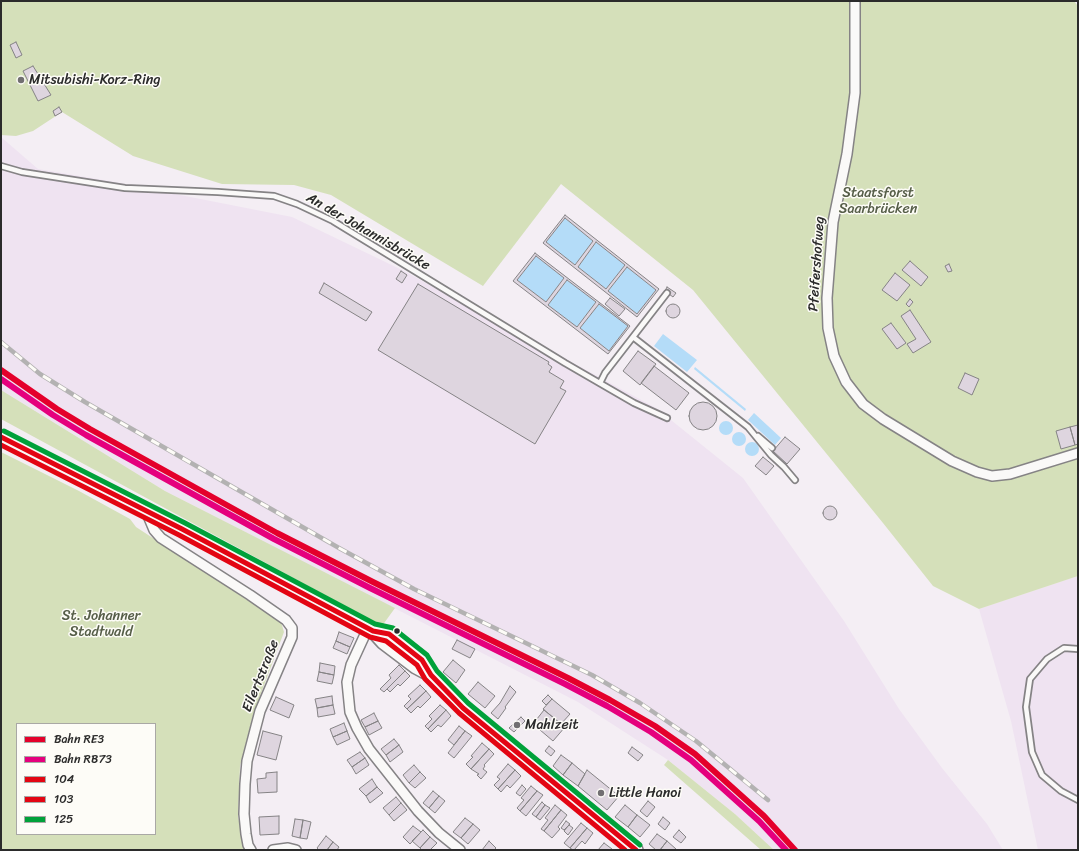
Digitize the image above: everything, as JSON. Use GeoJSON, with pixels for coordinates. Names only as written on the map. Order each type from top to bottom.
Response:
{"type":"FeatureCollection","features":[{"type":"Feature","properties":{"kind":"main road"},"geometry":{"type":"LineString","coordinates":[[1,436],[371,630],[383,642],[416,667],[431,675],[464,708],[636,850]]}},
{"type":"Feature","properties":{"kind":"street","name":"Pfeifershofweg"},"geometry":{"type":"LineString","coordinates":[[855,1],[855,93],[847,154],[833,222],[826,298],[828,328],[834,356],[846,382],[863,404],[883,419],[952,461],[977,472],[992,476],[1010,474],[1078,452]]}},
{"type":"Feature","properties":{"kind":"street","name":"Eilertstraße"},"geometry":{"type":"LineString","coordinates":[[146,512],[154,530],[162,538],[250,595],[286,620],[292,628],[292,637],[260,711],[248,761],[245,784],[244,814],[248,845],[251,850]]}},
{"type":"Feature","properties":{"kind":"street"},"geometry":{"type":"LineString","coordinates":[[371,630],[358,647],[351,665],[347,682],[350,712],[369,749],[414,806],[434,828],[460,850]]}},
{"type":"Feature","properties":{"kind":"street"},"geometry":{"type":"LineString","coordinates":[[273,850],[288,848],[296,850]]}},
{"type":"Feature","properties":{"kind":"lane","name":"An der Johannisbrücke"},"geometry":{"type":"LineString","coordinates":[[1,166],[22,172],[125,188],[274,196],[297,204],[333,221],[634,403],[667,418]]}},
{"type":"Feature","properties":{"kind":"lane"},"geometry":{"type":"LineString","coordinates":[[600,383],[605,373],[667,293]]}},
{"type":"Feature","properties":{"kind":"lane"},"geometry":{"type":"LineString","coordinates":[[633,337],[748,427],[772,448]]}},
{"type":"Feature","properties":{"kind":"lane"},"geometry":{"type":"LineString","coordinates":[[748,427],[771,455],[784,466],[795,480]]}},
{"type":"Feature","properties":{"kind":"lane"},"geometry":{"type":"LineString","coordinates":[[1078,649],[1064,648],[1047,659],[1030,679],[1026,707],[1032,752],[1042,775],[1061,791],[1078,800]]}},
{"type":"Feature","properties":{"kind":"shaded area"},"geometry":{"type":"Polygon","coordinates":[[[1,137],[38,169],[109,181],[292,217],[402,270],[656,408],[743,478],[844,621],[899,709],[942,768],[987,824],[1003,850],[774,850],[735,814],[668,760],[578,702],[165,491],[1,390],[1,137]]]}},
{"type":"Feature","properties":{"kind":"shaded area"},"geometry":{"type":"Polygon","coordinates":[[[1078,576],[1078,850],[1038,850],[1011,721],[979,609],[1078,576]]]}},
{"type":"Feature","properties":{"kind":"green space","name":"Staatsforst Saarbrücken"},"geometry":{"type":"Polygon","coordinates":[[[1,1],[1074,1],[1078,6],[1078,576],[979,609],[933,586],[693,290],[561,184],[483,286],[331,195],[294,185],[222,184],[133,156],[62,112],[33,131],[16,136],[1,135],[1,1]]]}},
{"type":"Feature","properties":{"kind":"green space"},"geometry":{"type":"Polygon","coordinates":[[[1,390],[165,491],[395,608],[382,626],[1,419],[1,390]]]}},
{"type":"Feature","properties":{"kind":"green space","name":"St. Johanner Stadtwald"},"geometry":{"type":"Polygon","coordinates":[[[1,452],[79,491],[130,519],[136,527],[281,622],[284,632],[254,712],[240,766],[238,817],[245,850],[1,850],[1,452]]]}},
{"type":"Feature","properties":{"kind":"green space"},"geometry":{"type":"Polygon","coordinates":[[[668,760],[735,814],[774,850],[761,850],[664,765],[668,760]]]}},
{"type":"Feature","properties":{"kind":"water"},"geometry":{"type":"Polygon","coordinates":[[[565,218],[593,241],[575,265],[546,242],[565,218]]]}},
{"type":"Feature","properties":{"kind":"water"},"geometry":{"type":"Polygon","coordinates":[[[596,242],[625,265],[606,289],[578,267],[596,242]]]}},
{"type":"Feature","properties":{"kind":"water"},"geometry":{"type":"Polygon","coordinates":[[[536,256],[564,278],[546,302],[517,280],[536,256]]]}},
{"type":"Feature","properties":{"kind":"water"},"geometry":{"type":"Polygon","coordinates":[[[627,267],[656,290],[637,314],[608,291],[627,267]]]}},
{"type":"Feature","properties":{"kind":"water"},"geometry":{"type":"Polygon","coordinates":[[[567,280],[596,302],[577,327],[548,305],[567,280]]]}},
{"type":"Feature","properties":{"kind":"water"},"geometry":{"type":"Polygon","coordinates":[[[599,304],[628,326],[609,351],[580,328],[599,304]]]}},
{"type":"Feature","properties":{"kind":"water"},"geometry":{"type":"Polygon","coordinates":[[[663,334],[697,360],[687,372],[654,346],[663,334]]]}},
{"type":"Feature","properties":{"kind":"water"},"geometry":{"type":"Polygon","coordinates":[[[695,367],[746,409],[745,411],[694,369],[695,367]]]}},
{"type":"Feature","properties":{"kind":"water"},"geometry":{"type":"Polygon","coordinates":[[[754,413],[781,438],[775,445],[748,420],[754,413]]]}},
{"type":"Feature","properties":{"kind":"water"},"geometry":{"type":"Polygon","coordinates":[[[723,421],[729,421],[733,425],[733,431],[729,435],[723,435],[719,431],[719,425],[723,421]]]}},
{"type":"Feature","properties":{"kind":"water"},"geometry":{"type":"Polygon","coordinates":[[[736,432],[742,432],[746,436],[746,442],[742,446],[736,446],[732,442],[732,436],[736,432]]]}},
{"type":"Feature","properties":{"kind":"water"},"geometry":{"type":"Polygon","coordinates":[[[749,442],[755,442],[759,446],[759,452],[755,456],[749,456],[745,452],[745,446],[749,442]]]}},
{"type":"Feature","properties":{"kind":"building"},"geometry":{"type":"Polygon","coordinates":[[[16,42],[22,55],[16,58],[10,45],[16,42]]]}},
{"type":"Feature","properties":{"kind":"building"},"geometry":{"type":"Polygon","coordinates":[[[33,66],[51,95],[38,101],[23,71],[33,66]]]}},
{"type":"Feature","properties":{"kind":"building"},"geometry":{"type":"Polygon","coordinates":[[[59,107],[62,112],[55,116],[53,111],[59,107]]]}},
{"type":"Feature","properties":{"kind":"building"},"geometry":{"type":"Polygon","coordinates":[[[565,215],[659,289],[637,317],[543,243],[565,215]],[[565,218],[546,242],[575,265],[593,241],[565,218]],[[596,242],[578,267],[606,289],[625,265],[596,242]],[[627,267],[608,291],[637,314],[656,290],[627,267]]]}},
{"type":"Feature","properties":{"kind":"building"},"geometry":{"type":"Polygon","coordinates":[[[535,253],[630,326],[608,354],[513,281],[535,253]],[[536,256],[517,280],[546,302],[564,278],[536,256]],[[567,280],[548,305],[577,327],[596,302],[567,280]],[[599,304],[580,328],[609,351],[628,326],[599,304]]]}},
{"type":"Feature","properties":{"kind":"building"},"geometry":{"type":"Polygon","coordinates":[[[910,261],[928,277],[921,286],[902,270],[910,261]]]}},
{"type":"Feature","properties":{"kind":"building"},"geometry":{"type":"Polygon","coordinates":[[[949,264],[952,271],[948,272],[945,266],[949,264]]]}},
{"type":"Feature","properties":{"kind":"building"},"geometry":{"type":"Polygon","coordinates":[[[401,271],[407,275],[402,283],[396,279],[401,271]]]}},
{"type":"Feature","properties":{"kind":"building"},"geometry":{"type":"Polygon","coordinates":[[[895,273],[910,285],[897,301],[882,290],[895,273]]]}},
{"type":"Feature","properties":{"kind":"building"},"geometry":{"type":"Polygon","coordinates":[[[324,283],[372,312],[366,321],[319,293],[324,283]]]}},
{"type":"Feature","properties":{"kind":"building"},"geometry":{"type":"Polygon","coordinates":[[[418,284],[549,362],[548,364],[552,367],[549,372],[564,381],[560,388],[566,391],[535,444],[378,350],[418,284]]]}},
{"type":"Feature","properties":{"kind":"building"},"geometry":{"type":"Polygon","coordinates":[[[667,287],[676,293],[673,297],[665,291],[667,287]]]}},
{"type":"Feature","properties":{"kind":"building"},"geometry":{"type":"Polygon","coordinates":[[[610,298],[625,309],[619,316],[605,304],[610,298]]]}},
{"type":"Feature","properties":{"kind":"building"},"geometry":{"type":"Polygon","coordinates":[[[910,299],[913,302],[909,307],[906,304],[910,299]]]}},
{"type":"Feature","properties":{"kind":"building"},"geometry":{"type":"Polygon","coordinates":[[[670,304],[676,304],[680,308],[680,314],[676,318],[670,318],[666,314],[666,308],[670,304]]]}},
{"type":"Feature","properties":{"kind":"building"},"geometry":{"type":"Polygon","coordinates":[[[910,310],[931,342],[913,353],[907,344],[916,339],[901,316],[910,310]]]}},
{"type":"Feature","properties":{"kind":"building"},"geometry":{"type":"Polygon","coordinates":[[[891,323],[906,343],[897,349],[882,329],[891,323]]]}},
{"type":"Feature","properties":{"kind":"building"},"geometry":{"type":"Polygon","coordinates":[[[638,351],[656,364],[640,385],[623,371],[638,351]]]}},
{"type":"Feature","properties":{"kind":"building"},"geometry":{"type":"Polygon","coordinates":[[[654,366],[689,393],[676,410],[641,383],[654,366]]]}},
{"type":"Feature","properties":{"kind":"building"},"geometry":{"type":"Polygon","coordinates":[[[965,373],[979,379],[972,395],[958,388],[965,373]]]}},
{"type":"Feature","properties":{"kind":"building"},"geometry":{"type":"Polygon","coordinates":[[[703,402],[713,406],[717,416],[713,426],[703,430],[693,426],[689,416],[693,406],[703,402]]]}},
{"type":"Feature","properties":{"kind":"building"},"geometry":{"type":"Polygon","coordinates":[[[1078,425],[1078,444],[1075,445],[1070,427],[1078,425]]]}},
{"type":"Feature","properties":{"kind":"building"},"geometry":{"type":"Polygon","coordinates":[[[1070,427],[1075,445],[1061,449],[1056,431],[1070,427]]]}},
{"type":"Feature","properties":{"kind":"building"},"geometry":{"type":"Polygon","coordinates":[[[785,437],[800,449],[787,464],[773,451],[785,437]]]}},
{"type":"Feature","properties":{"kind":"building"},"geometry":{"type":"Polygon","coordinates":[[[763,457],[774,466],[766,475],[755,466],[763,457]]]}},
{"type":"Feature","properties":{"kind":"building"},"geometry":{"type":"Polygon","coordinates":[[[827,506],[833,506],[837,510],[837,516],[833,520],[827,520],[823,516],[823,510],[827,506]]]}},
{"type":"Feature","properties":{"kind":"building"},"geometry":{"type":"Polygon","coordinates":[[[339,632],[354,638],[350,647],[336,641],[339,632]]]}},
{"type":"Feature","properties":{"kind":"building"},"geometry":{"type":"Polygon","coordinates":[[[457,640],[475,649],[470,658],[452,649],[457,640]]]}},
{"type":"Feature","properties":{"kind":"building"},"geometry":{"type":"Polygon","coordinates":[[[336,641],[350,647],[347,654],[333,648],[336,641]]]}},
{"type":"Feature","properties":{"kind":"building"},"geometry":{"type":"Polygon","coordinates":[[[453,660],[465,670],[456,683],[443,672],[453,660]]]}},
{"type":"Feature","properties":{"kind":"building"},"geometry":{"type":"Polygon","coordinates":[[[320,663],[335,666],[334,675],[319,672],[320,663]]]}},
{"type":"Feature","properties":{"kind":"building"},"geometry":{"type":"Polygon","coordinates":[[[399,665],[405,671],[384,692],[380,689],[391,678],[389,675],[399,665]]]}},
{"type":"Feature","properties":{"kind":"building"},"geometry":{"type":"Polygon","coordinates":[[[405,671],[410,676],[400,686],[398,684],[390,692],[387,689],[405,671]]]}},
{"type":"Feature","properties":{"kind":"building"},"geometry":{"type":"Polygon","coordinates":[[[319,672],[334,675],[332,684],[317,681],[319,672]]]}},
{"type":"Feature","properties":{"kind":"building"},"geometry":{"type":"Polygon","coordinates":[[[478,682],[495,696],[485,708],[468,694],[478,682]]]}},
{"type":"Feature","properties":{"kind":"building"},"geometry":{"type":"Polygon","coordinates":[[[420,685],[426,691],[407,709],[404,706],[411,699],[408,696],[420,685]]]}},
{"type":"Feature","properties":{"kind":"building"},"geometry":{"type":"Polygon","coordinates":[[[510,686],[516,692],[498,719],[491,713],[500,703],[510,686]]]}},
{"type":"Feature","properties":{"kind":"building"},"geometry":{"type":"Polygon","coordinates":[[[426,691],[431,697],[420,708],[418,706],[411,713],[407,709],[426,691]]]}},
{"type":"Feature","properties":{"kind":"building"},"geometry":{"type":"Polygon","coordinates":[[[548,695],[552,699],[546,705],[542,701],[548,695]]]}},
{"type":"Feature","properties":{"kind":"building"},"geometry":{"type":"Polygon","coordinates":[[[332,696],[333,705],[317,708],[315,699],[332,696]]]}},
{"type":"Feature","properties":{"kind":"building"},"geometry":{"type":"Polygon","coordinates":[[[276,697],[294,705],[289,718],[270,710],[276,697]]]}},
{"type":"Feature","properties":{"kind":"building"},"geometry":{"type":"Polygon","coordinates":[[[552,699],[570,714],[561,724],[543,709],[552,699]]]}},
{"type":"Feature","properties":{"kind":"building"},"geometry":{"type":"Polygon","coordinates":[[[333,705],[335,714],[318,717],[317,708],[333,705]]]}},
{"type":"Feature","properties":{"kind":"building"},"geometry":{"type":"Polygon","coordinates":[[[440,705],[446,710],[428,729],[425,726],[432,719],[429,716],[440,705]]]}},
{"type":"Feature","properties":{"kind":"building"},"geometry":{"type":"Polygon","coordinates":[[[446,710],[451,716],[441,727],[438,725],[431,732],[428,729],[446,710]]]}},
{"type":"Feature","properties":{"kind":"building"},"geometry":{"type":"Polygon","coordinates":[[[544,710],[565,727],[553,741],[533,724],[544,710]]]}},
{"type":"Feature","properties":{"kind":"building"},"geometry":{"type":"Polygon","coordinates":[[[374,713],[378,721],[365,727],[361,720],[374,713]]]}},
{"type":"Feature","properties":{"kind":"building","name":"Mahlzeit"},"geometry":{"type":"Polygon","coordinates":[[[521,717],[525,721],[514,732],[509,728],[521,717]]]}},
{"type":"Feature","properties":{"kind":"building"},"geometry":{"type":"Polygon","coordinates":[[[378,721],[382,728],[369,735],[365,727],[378,721]]]}},
{"type":"Feature","properties":{"kind":"building"},"geometry":{"type":"Polygon","coordinates":[[[344,723],[347,731],[333,737],[330,729],[344,723]]]}},
{"type":"Feature","properties":{"kind":"building"},"geometry":{"type":"Polygon","coordinates":[[[459,726],[465,731],[454,745],[448,740],[459,726]]]}},
{"type":"Feature","properties":{"kind":"building"},"geometry":{"type":"Polygon","coordinates":[[[263,731],[282,736],[276,760],[257,755],[263,731]]]}},
{"type":"Feature","properties":{"kind":"building"},"geometry":{"type":"Polygon","coordinates":[[[347,731],[350,739],[337,745],[333,737],[347,731]]]}},
{"type":"Feature","properties":{"kind":"building"},"geometry":{"type":"Polygon","coordinates":[[[465,731],[472,736],[454,758],[448,753],[465,731]]]}},
{"type":"Feature","properties":{"kind":"building"},"geometry":{"type":"Polygon","coordinates":[[[394,739],[399,745],[386,755],[381,749],[394,739]]]}},
{"type":"Feature","properties":{"kind":"building"},"geometry":{"type":"Polygon","coordinates":[[[482,743],[489,749],[471,769],[466,764],[473,757],[471,756],[482,743]]]}},
{"type":"Feature","properties":{"kind":"building"},"geometry":{"type":"Polygon","coordinates":[[[399,745],[403,752],[390,762],[386,755],[399,745]]]}},
{"type":"Feature","properties":{"kind":"building"},"geometry":{"type":"Polygon","coordinates":[[[549,746],[555,751],[551,756],[545,751],[549,746]]]}},
{"type":"Feature","properties":{"kind":"building"},"geometry":{"type":"Polygon","coordinates":[[[632,747],[643,755],[638,761],[628,753],[632,747]]]}},
{"type":"Feature","properties":{"kind":"building"},"geometry":{"type":"Polygon","coordinates":[[[489,749],[494,754],[484,765],[485,766],[483,769],[487,772],[481,779],[477,775],[479,774],[471,769],[489,749]]]}},
{"type":"Feature","properties":{"kind":"building"},"geometry":{"type":"Polygon","coordinates":[[[360,752],[365,758],[352,767],[347,760],[360,752]]]}},
{"type":"Feature","properties":{"kind":"building"},"geometry":{"type":"Polygon","coordinates":[[[561,755],[572,763],[563,775],[553,766],[561,755]]]}},
{"type":"Feature","properties":{"kind":"building"},"geometry":{"type":"Polygon","coordinates":[[[365,758],[369,765],[356,774],[352,767],[365,758]]]}},
{"type":"Feature","properties":{"kind":"building"},"geometry":{"type":"Polygon","coordinates":[[[572,763],[585,774],[578,786],[563,775],[572,763]]]}},
{"type":"Feature","properties":{"kind":"building"},"geometry":{"type":"Polygon","coordinates":[[[508,764],[515,770],[498,789],[494,785],[500,779],[497,777],[508,764]]]}},
{"type":"Feature","properties":{"kind":"building"},"geometry":{"type":"Polygon","coordinates":[[[414,765],[420,772],[409,783],[403,775],[414,765]]]}},
{"type":"Feature","properties":{"kind":"building"},"geometry":{"type":"Polygon","coordinates":[[[515,770],[521,776],[510,788],[507,785],[501,792],[498,789],[515,770]]]}},
{"type":"Feature","properties":{"kind":"building"},"geometry":{"type":"Polygon","coordinates":[[[587,770],[619,796],[607,810],[578,786],[587,770]]]}},
{"type":"Feature","properties":{"kind":"building"},"geometry":{"type":"Polygon","coordinates":[[[277,772],[277,792],[258,793],[257,779],[266,778],[266,773],[277,772]]]}},
{"type":"Feature","properties":{"kind":"building"},"geometry":{"type":"Polygon","coordinates":[[[420,772],[426,778],[415,788],[409,783],[420,772]]]}},
{"type":"Feature","properties":{"kind":"building"},"geometry":{"type":"Polygon","coordinates":[[[372,779],[377,787],[366,796],[359,789],[372,779]]]}},
{"type":"Feature","properties":{"kind":"building"},"geometry":{"type":"Polygon","coordinates":[[[522,785],[526,789],[520,796],[516,793],[522,785]]]}},
{"type":"Feature","properties":{"kind":"building"},"geometry":{"type":"Polygon","coordinates":[[[531,786],[537,791],[520,811],[517,808],[524,800],[521,798],[531,786]]]}},
{"type":"Feature","properties":{"kind":"building"},"geometry":{"type":"Polygon","coordinates":[[[377,787],[383,793],[370,803],[366,796],[377,787]]]}},
{"type":"Feature","properties":{"kind":"building"},"geometry":{"type":"Polygon","coordinates":[[[433,791],[439,796],[429,808],[423,803],[433,791]]]}},
{"type":"Feature","properties":{"kind":"building"},"geometry":{"type":"Polygon","coordinates":[[[537,791],[543,795],[526,816],[520,811],[537,791]]]}},
{"type":"Feature","properties":{"kind":"building"},"geometry":{"type":"Polygon","coordinates":[[[439,796],[445,801],[435,813],[429,808],[439,796]]]}},
{"type":"Feature","properties":{"kind":"building"},"geometry":{"type":"Polygon","coordinates":[[[396,797],[401,803],[389,815],[383,808],[396,797]]]}},
{"type":"Feature","properties":{"kind":"building"},"geometry":{"type":"Polygon","coordinates":[[[648,801],[655,807],[647,817],[640,811],[648,801]]]}},
{"type":"Feature","properties":{"kind":"building"},"geometry":{"type":"Polygon","coordinates":[[[542,802],[545,805],[536,817],[532,814],[542,802]]]}},
{"type":"Feature","properties":{"kind":"building"},"geometry":{"type":"Polygon","coordinates":[[[401,803],[407,810],[394,821],[389,815],[401,803]]]}},
{"type":"Feature","properties":{"kind":"building"},"geometry":{"type":"Polygon","coordinates":[[[545,805],[550,808],[540,820],[536,817],[545,805]]]}},
{"type":"Feature","properties":{"kind":"building"},"geometry":{"type":"Polygon","coordinates":[[[555,805],[561,810],[544,831],[541,829],[548,820],[545,818],[555,805]]]}},
{"type":"Feature","properties":{"kind":"building"},"geometry":{"type":"Polygon","coordinates":[[[625,805],[637,815],[628,827],[615,817],[625,805]]]}},
{"type":"Feature","properties":{"kind":"building"},"geometry":{"type":"Polygon","coordinates":[[[561,810],[567,815],[558,827],[560,829],[552,838],[544,831],[561,810]]]}},
{"type":"Feature","properties":{"kind":"building"},"geometry":{"type":"Polygon","coordinates":[[[637,815],[650,825],[640,837],[628,827],[637,815]]]}},
{"type":"Feature","properties":{"kind":"building"},"geometry":{"type":"Polygon","coordinates":[[[279,816],[279,834],[260,835],[259,817],[279,816]]]}},
{"type":"Feature","properties":{"kind":"building"},"geometry":{"type":"Polygon","coordinates":[[[663,817],[670,823],[665,830],[658,824],[663,817]]]}},
{"type":"Feature","properties":{"kind":"building"},"geometry":{"type":"Polygon","coordinates":[[[465,818],[473,824],[461,838],[453,832],[465,818]]]}},
{"type":"Feature","properties":{"kind":"building"},"geometry":{"type":"Polygon","coordinates":[[[295,819],[303,820],[300,838],[292,836],[295,819]]]}},
{"type":"Feature","properties":{"kind":"building"},"geometry":{"type":"Polygon","coordinates":[[[303,820],[311,822],[307,839],[300,838],[303,820]]]}},
{"type":"Feature","properties":{"kind":"building"},"geometry":{"type":"Polygon","coordinates":[[[566,821],[570,824],[564,830],[561,828],[566,821]]]}},
{"type":"Feature","properties":{"kind":"building"},"geometry":{"type":"Polygon","coordinates":[[[581,823],[587,828],[570,848],[564,843],[581,823]]]}},
{"type":"Feature","properties":{"kind":"building"},"geometry":{"type":"Polygon","coordinates":[[[473,824],[480,830],[468,844],[461,838],[473,824]]]}},
{"type":"Feature","properties":{"kind":"building"},"geometry":{"type":"Polygon","coordinates":[[[569,825],[573,828],[568,835],[564,831],[569,825]]]}},
{"type":"Feature","properties":{"kind":"building"},"geometry":{"type":"Polygon","coordinates":[[[413,826],[421,832],[410,844],[403,837],[413,826]]]}},
{"type":"Feature","properties":{"kind":"building"},"geometry":{"type":"Polygon","coordinates":[[[587,828],[593,833],[585,844],[582,841],[574,850],[570,848],[587,828]]]}},
{"type":"Feature","properties":{"kind":"building"},"geometry":{"type":"Polygon","coordinates":[[[423,830],[430,837],[420,848],[412,841],[423,830]]]}},
{"type":"Feature","properties":{"kind":"building"},"geometry":{"type":"Polygon","coordinates":[[[679,830],[686,837],[681,843],[673,837],[679,830]]]}},
{"type":"Feature","properties":{"kind":"building"},"geometry":{"type":"Polygon","coordinates":[[[657,834],[667,841],[660,850],[656,850],[649,844],[657,834]]]}},
{"type":"Feature","properties":{"kind":"building"},"geometry":{"type":"Polygon","coordinates":[[[326,836],[333,842],[327,850],[319,850],[317,848],[326,836]]]}},
{"type":"Feature","properties":{"kind":"building"},"geometry":{"type":"Polygon","coordinates":[[[430,837],[437,843],[430,850],[422,850],[420,848],[430,837]]]}},
{"type":"Feature","properties":{"kind":"building"},"geometry":{"type":"Polygon","coordinates":[[[489,841],[496,848],[494,850],[482,850],[489,841]]]}},
{"type":"Feature","properties":{"kind":"building"},"geometry":{"type":"Polygon","coordinates":[[[667,841],[676,849],[676,850],[660,850],[667,841]]]}},
{"type":"Feature","properties":{"kind":"building"},"geometry":{"type":"Polygon","coordinates":[[[333,842],[339,847],[337,850],[327,850],[333,842]]]}},
{"type":"Feature","properties":{"kind":"building"},"geometry":{"type":"Polygon","coordinates":[[[604,843],[612,849],[598,850],[604,843]]]}},
{"type":"Feature","properties":{"kind":"railway"},"geometry":{"type":"LineString","coordinates":[[1,342],[40,374],[85,402],[339,548],[414,589],[592,675],[640,703],[696,741],[768,800]]}},
{"type":"Feature","properties":{"kind":"rail line","name":"RE3"},"geometry":{"type":"LineString","coordinates":[[1,370],[57,409],[90,429],[277,533],[568,678],[655,726],[695,754],[764,816],[795,850]]}},
{"type":"Feature","properties":{"kind":"rail line","name":"RB73"},"geometry":{"type":"LineString","coordinates":[[1,379],[53,415],[86,435],[274,539],[565,684],[607,706],[651,732],[691,760],[759,821],[786,850]]}},
{"type":"Feature","properties":{"kind":"transit line","name":"125"},"geometry":{"type":"LineString","coordinates":[[4,431],[185,523],[375,624],[393,628],[427,655],[437,671],[468,703],[640,845]]}},
{"type":"Feature","properties":{"kind":"transit line","name":"104"},"geometry":{"type":"LineString","coordinates":[[1,437],[182,529],[373,631],[389,634],[422,660],[431,675],[463,708],[636,850]]}},
{"type":"Feature","properties":{"kind":"transit line","name":"103"},"geometry":{"type":"LineString","coordinates":[[1,445],[179,535],[370,637],[386,641],[417,665],[425,679],[459,713],[625,850]]}},
{"type":"Feature","properties":{"kind":"place","name":"Mitsubishi-Korz-Ring"},"geometry":{"type":"Point","coordinates":[21,80]}},
{"type":"Feature","properties":{"kind":"place","name":"Mahlzeit"},"geometry":{"type":"Point","coordinates":[517,725]}},
{"type":"Feature","properties":{"kind":"place","name":"Little Hanoi"},"geometry":{"type":"Point","coordinates":[601,793]}}]}
